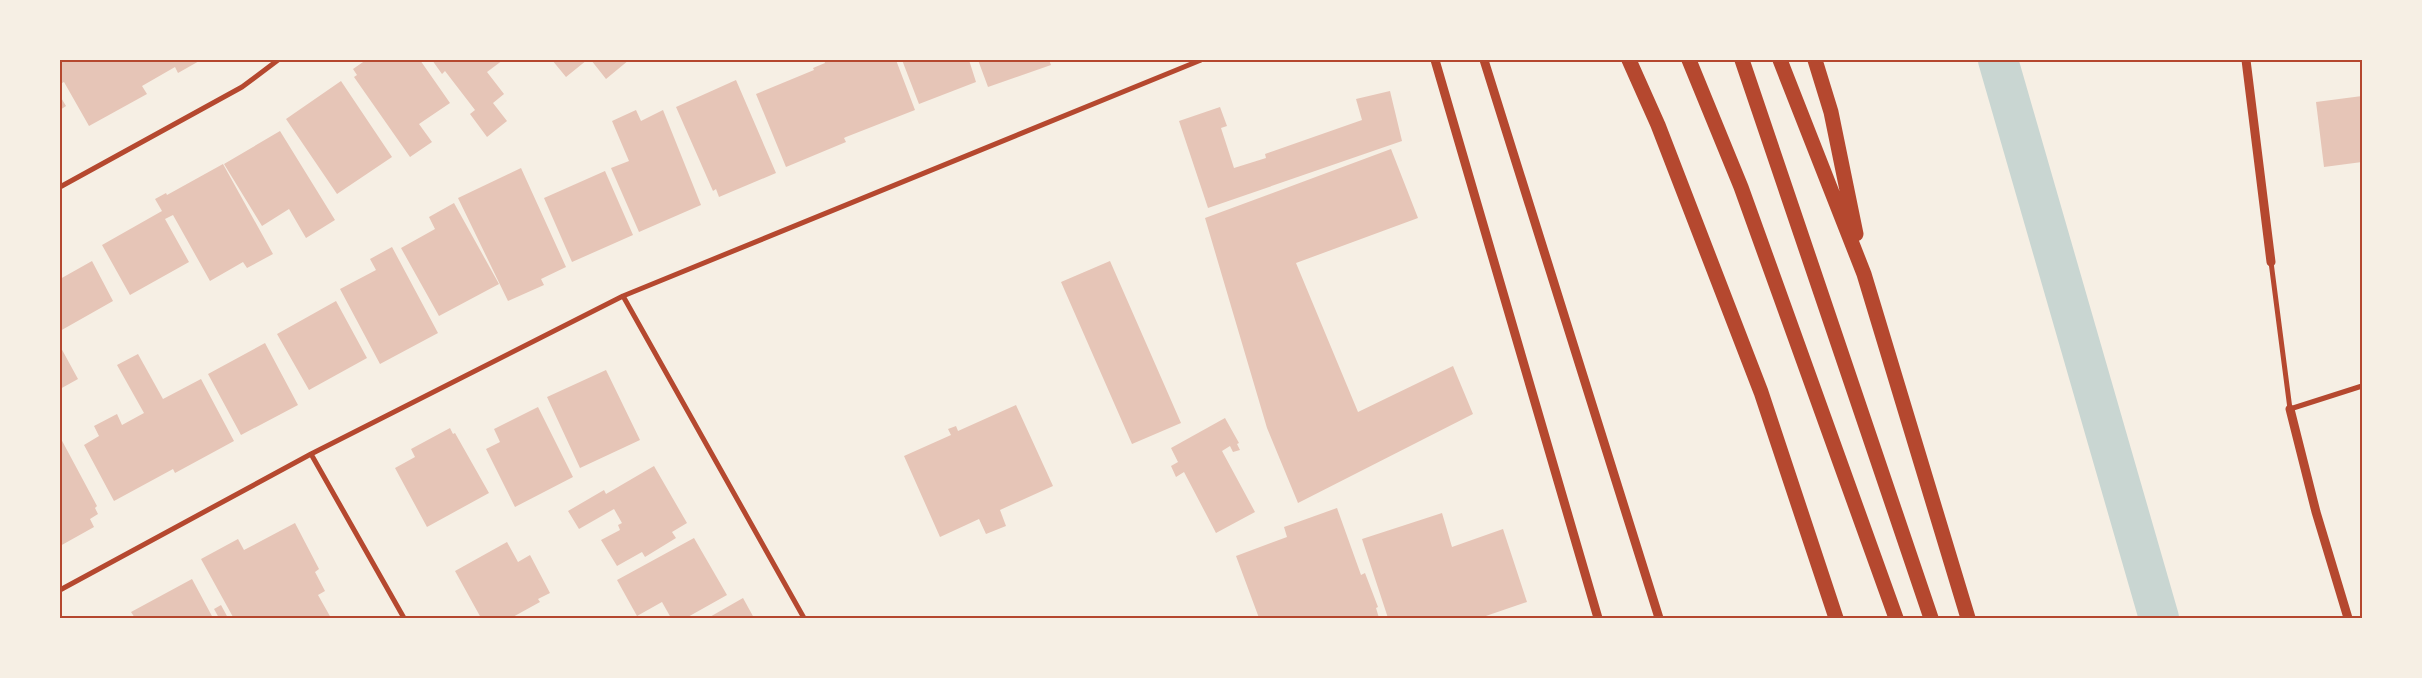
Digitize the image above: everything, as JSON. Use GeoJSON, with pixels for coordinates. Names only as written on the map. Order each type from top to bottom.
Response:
{"type":"FeatureCollection","features":[{"type":"Feature","properties":{"kind":"highway"},"geometry":{"type":"LineString","coordinates":[[1629,60],[1669,152],[1761,392],[1836,618]]}},
{"type":"Feature","properties":{"kind":"highway"},"geometry":{"type":"LineString","coordinates":[[1742,60],[1931,618]]}},
{"type":"Feature","properties":{"kind":"highway"},"geometry":{"type":"LineString","coordinates":[[1780,60],[1864,274],[1968,618]]}},
{"type":"Feature","properties":{"kind":"highway"},"geometry":{"type":"LineString","coordinates":[[1815,60],[1831,112],[1864,274]]}},
{"type":"Feature","properties":{"kind":"highway"},"geometry":{"type":"LineString","coordinates":[[1692,64],[1741,187],[1896,618]]}},
{"type":"Feature","properties":{"kind":"street"},"geometry":{"type":"LineString","coordinates":[[60,187],[242,87],[278,60]]}},
{"type":"Feature","properties":{"kind":"street"},"geometry":{"type":"LineString","coordinates":[[60,590],[311,454],[623,296],[1201,60]]}},
{"type":"Feature","properties":{"kind":"street"},"geometry":{"type":"LineString","coordinates":[[1435,60],[1598,618]]}},
{"type":"Feature","properties":{"kind":"street"},"geometry":{"type":"LineString","coordinates":[[1484,60],[1659,618]]}},
{"type":"Feature","properties":{"kind":"street"},"geometry":{"type":"LineString","coordinates":[[2246,60],[2290,409],[2316,512],[2348,618]]}},
{"type":"Feature","properties":{"kind":"street"},"geometry":{"type":"LineString","coordinates":[[623,296],[804,618]]}},
{"type":"Feature","properties":{"kind":"street"},"geometry":{"type":"LineString","coordinates":[[2290,409],[2362,386]]}},
{"type":"Feature","properties":{"kind":"street"},"geometry":{"type":"LineString","coordinates":[[311,454],[404,618]]}},
{"type":"Feature","properties":{"kind":"building"},"geometry":{"type":"Polygon","coordinates":[[[60,60],[201,60],[178,73],[175,67],[142,86],[147,94],[89,126],[64,82],[60,84],[60,60]]]}},
{"type":"Feature","properties":{"kind":"building"},"geometry":{"type":"Polygon","coordinates":[[[366,60],[420,60],[450,103],[419,124],[432,142],[410,157],[354,77],[357,75],[353,69],[366,60]]]}},
{"type":"Feature","properties":{"kind":"building"},"geometry":{"type":"Polygon","coordinates":[[[432,60],[503,60],[487,72],[504,94],[493,103],[507,121],[487,137],[470,114],[475,110],[445,71],[442,74],[432,60]]]}},
{"type":"Feature","properties":{"kind":"building"},"geometry":{"type":"Polygon","coordinates":[[[552,60],[587,60],[566,77],[552,60]]]}},
{"type":"Feature","properties":{"kind":"building"},"geometry":{"type":"Polygon","coordinates":[[[591,60],[629,60],[606,79],[591,60]]]}},
{"type":"Feature","properties":{"kind":"building"},"geometry":{"type":"Polygon","coordinates":[[[824,60],[896,60],[915,110],[846,137],[844,138],[846,142],[786,167],[756,94],[814,70],[813,68],[825,63],[824,60]]]}},
{"type":"Feature","properties":{"kind":"building"},"geometry":{"type":"Polygon","coordinates":[[[902,60],[969,60],[976,82],[919,104],[902,60]]]}},
{"type":"Feature","properties":{"kind":"building"},"geometry":{"type":"Polygon","coordinates":[[[978,60],[1049,60],[1051,65],[988,87],[978,60]]]}},
{"type":"Feature","properties":{"kind":"building"},"geometry":{"type":"Polygon","coordinates":[[[736,80],[776,173],[719,197],[716,189],[713,191],[676,107],[736,80]]]}},
{"type":"Feature","properties":{"kind":"building"},"geometry":{"type":"Polygon","coordinates":[[[341,81],[392,157],[337,194],[286,119],[341,81]]]}},
{"type":"Feature","properties":{"kind":"building"},"geometry":{"type":"Polygon","coordinates":[[[1390,91],[1402,141],[1208,208],[1179,121],[1220,107],[1227,126],[1221,128],[1234,168],[1266,158],[1265,154],[1362,120],[1356,99],[1390,91]]]}},
{"type":"Feature","properties":{"kind":"building"},"geometry":{"type":"Polygon","coordinates":[[[60,96],[66,106],[60,110],[60,96]]]}},
{"type":"Feature","properties":{"kind":"building"},"geometry":{"type":"Polygon","coordinates":[[[2362,96],[2362,162],[2324,167],[2316,102],[2362,96]]]}},
{"type":"Feature","properties":{"kind":"building"},"geometry":{"type":"Polygon","coordinates":[[[636,110],[641,121],[663,110],[701,205],[639,232],[611,168],[629,161],[612,121],[636,110]]]}},
{"type":"Feature","properties":{"kind":"building"},"geometry":{"type":"Polygon","coordinates":[[[280,131],[335,220],[306,238],[289,209],[262,226],[224,164],[280,131]]]}},
{"type":"Feature","properties":{"kind":"building"},"geometry":{"type":"Polygon","coordinates":[[[1391,149],[1418,218],[1296,263],[1358,412],[1453,366],[1473,414],[1298,503],[1267,428],[1205,218],[1391,149]]]}},
{"type":"Feature","properties":{"kind":"building"},"geometry":{"type":"Polygon","coordinates":[[[223,164],[273,254],[247,268],[243,262],[210,281],[173,215],[165,219],[189,262],[130,295],[102,245],[162,211],[155,199],[166,193],[167,195],[223,164]]]}},
{"type":"Feature","properties":{"kind":"building"},"geometry":{"type":"Polygon","coordinates":[[[521,168],[566,267],[541,279],[544,285],[508,301],[458,198],[521,168]]]}},
{"type":"Feature","properties":{"kind":"building"},"geometry":{"type":"Polygon","coordinates":[[[605,171],[633,235],[572,262],[544,198],[605,171]]]}},
{"type":"Feature","properties":{"kind":"building"},"geometry":{"type":"Polygon","coordinates":[[[454,203],[499,284],[439,316],[401,248],[435,229],[429,217],[454,203]]]}},
{"type":"Feature","properties":{"kind":"building"},"geometry":{"type":"Polygon","coordinates":[[[392,247],[438,333],[380,364],[340,289],[376,270],[370,259],[392,247]]]}},
{"type":"Feature","properties":{"kind":"building"},"geometry":{"type":"Polygon","coordinates":[[[92,261],[113,301],[60,331],[60,279],[92,261]]]}},
{"type":"Feature","properties":{"kind":"building"},"geometry":{"type":"Polygon","coordinates":[[[1110,261],[1181,423],[1132,444],[1061,282],[1110,261]]]}},
{"type":"Feature","properties":{"kind":"building"},"geometry":{"type":"Polygon","coordinates":[[[336,301],[367,358],[309,390],[277,334],[336,301]]]}},
{"type":"Feature","properties":{"kind":"building"},"geometry":{"type":"Polygon","coordinates":[[[265,343],[298,405],[241,435],[208,374],[265,343]]]}},
{"type":"Feature","properties":{"kind":"building"},"geometry":{"type":"Polygon","coordinates":[[[60,346],[78,379],[60,389],[60,346]]]}},
{"type":"Feature","properties":{"kind":"building"},"geometry":{"type":"Polygon","coordinates":[[[138,354],[163,399],[201,379],[234,441],[175,473],[173,469],[114,501],[84,445],[99,436],[94,426],[117,414],[122,425],[144,413],[117,365],[138,354]]]}},
{"type":"Feature","properties":{"kind":"building"},"geometry":{"type":"Polygon","coordinates":[[[606,370],[640,440],[580,468],[547,397],[606,370]]]}},
{"type":"Feature","properties":{"kind":"building"},"geometry":{"type":"Polygon","coordinates":[[[1016,405],[1053,486],[1000,510],[1006,526],[986,534],[979,519],[940,537],[904,456],[951,435],[948,429],[956,426],[958,431],[1016,405]]]}},
{"type":"Feature","properties":{"kind":"building"},"geometry":{"type":"Polygon","coordinates":[[[538,407],[573,477],[515,507],[486,449],[500,442],[494,429],[538,407]]]}},
{"type":"Feature","properties":{"kind":"building"},"geometry":{"type":"Polygon","coordinates":[[[1225,418],[1239,443],[1237,444],[1240,450],[1233,452],[1230,446],[1222,451],[1255,512],[1216,533],[1184,472],[1176,477],[1171,466],[1178,462],[1171,448],[1225,418]]]}},
{"type":"Feature","properties":{"kind":"building"},"geometry":{"type":"Polygon","coordinates":[[[450,428],[453,434],[455,433],[489,493],[427,527],[395,468],[415,457],[411,449],[450,428]]]}},
{"type":"Feature","properties":{"kind":"building"},"geometry":{"type":"Polygon","coordinates":[[[60,437],[97,506],[95,508],[98,514],[90,519],[94,527],[60,546],[60,437]]]}},
{"type":"Feature","properties":{"kind":"building"},"geometry":{"type":"Polygon","coordinates":[[[654,466],[687,523],[672,532],[676,538],[645,557],[642,552],[617,566],[601,540],[620,530],[618,525],[622,523],[614,509],[579,529],[568,511],[604,490],[606,494],[654,466]]]}},
{"type":"Feature","properties":{"kind":"building"},"geometry":{"type":"Polygon","coordinates":[[[1337,508],[1361,575],[1365,573],[1378,607],[1376,608],[1379,618],[1259,618],[1236,556],[1287,537],[1284,527],[1337,508]]]}},
{"type":"Feature","properties":{"kind":"building"},"geometry":{"type":"Polygon","coordinates":[[[1442,513],[1452,547],[1503,529],[1527,602],[1480,618],[1388,618],[1362,539],[1442,513]]]}},
{"type":"Feature","properties":{"kind":"building"},"geometry":{"type":"Polygon","coordinates":[[[295,523],[319,569],[315,572],[325,591],[318,595],[331,618],[229,618],[233,617],[201,559],[238,539],[244,550],[295,523]]]}},
{"type":"Feature","properties":{"kind":"building"},"geometry":{"type":"Polygon","coordinates":[[[694,538],[727,595],[686,618],[671,618],[662,602],[637,616],[617,580],[694,538]]]}},
{"type":"Feature","properties":{"kind":"building"},"geometry":{"type":"Polygon","coordinates":[[[507,542],[518,562],[530,555],[550,593],[538,599],[540,602],[511,618],[481,618],[455,571],[507,542]]]}},
{"type":"Feature","properties":{"kind":"building"},"geometry":{"type":"Polygon","coordinates":[[[192,579],[213,618],[135,618],[131,612],[192,579]]]}},
{"type":"Feature","properties":{"kind":"building"},"geometry":{"type":"Polygon","coordinates":[[[743,598],[754,618],[708,618],[743,598]]]}},
{"type":"Feature","properties":{"kind":"building"},"geometry":{"type":"Polygon","coordinates":[[[221,605],[228,618],[219,618],[214,609],[221,605]]]}},
{"type":"Feature","properties":{"kind":"waterway"},"geometry":{"type":"LineString","coordinates":[[1998,60],[2159,618]]}}]}
